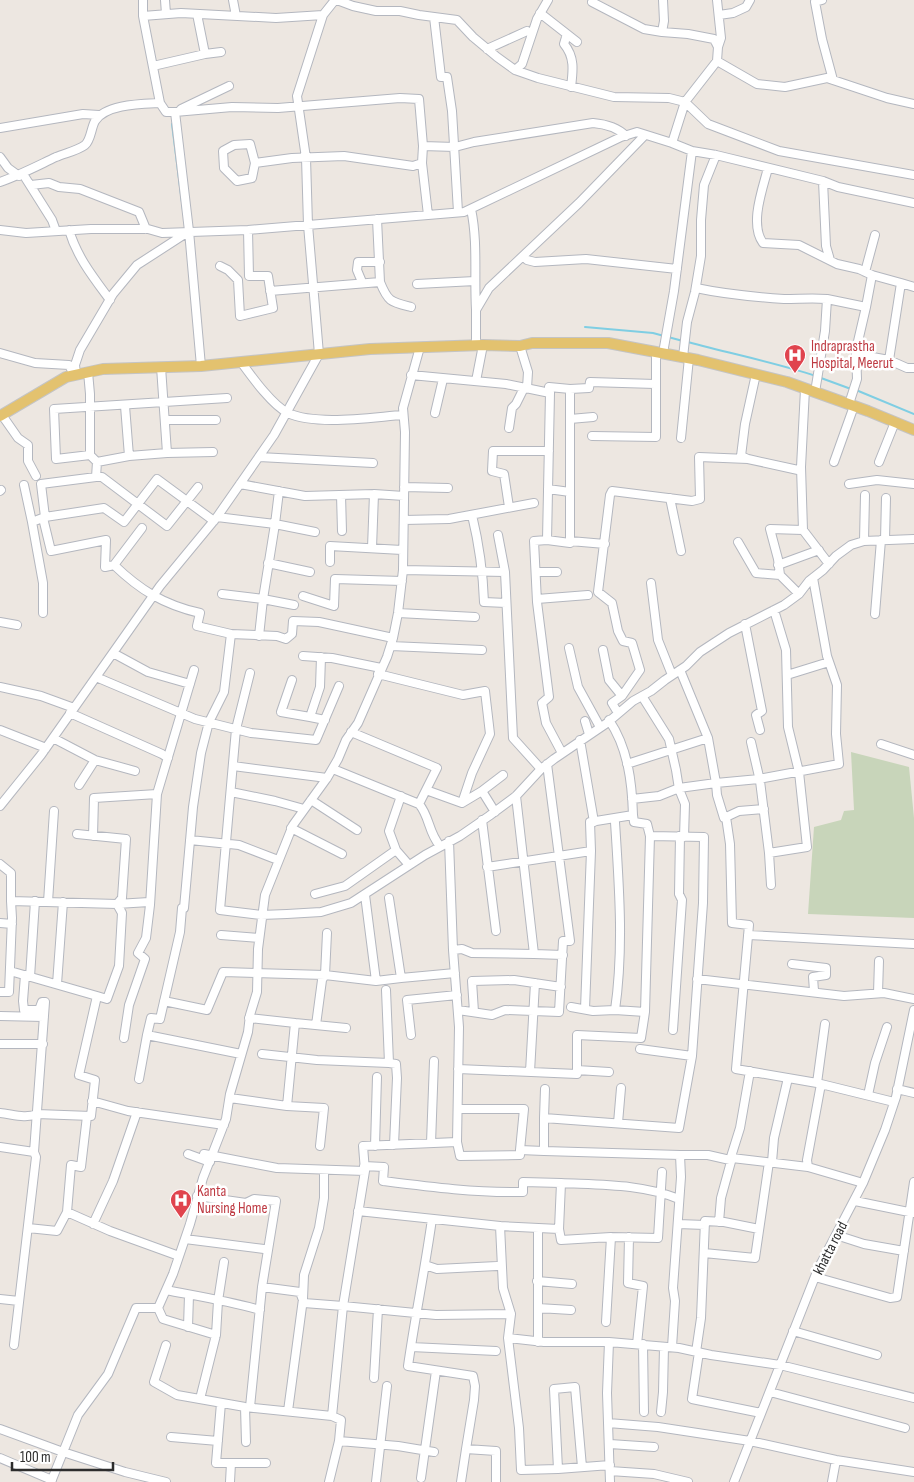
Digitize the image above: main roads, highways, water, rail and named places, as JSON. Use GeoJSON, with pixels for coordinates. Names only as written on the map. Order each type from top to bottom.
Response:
{"type":"FeatureCollection","features":[{"type":"Feature","properties":{"kind":"main road"},"geometry":{"type":"LineString","coordinates":[[1,416],[66,377],[103,369],[201,366],[370,348],[480,345],[520,346],[532,343],[608,343],[756,374],[815,392],[914,430]]}},
{"type":"Feature","properties":{"kind":"waterway"},"geometry":{"type":"LineString","coordinates":[[172,124],[183,210]]}},
{"type":"Feature","properties":{"kind":"waterway"},"geometry":{"type":"LineString","coordinates":[[585,327],[653,333],[664,336]]}},
{"type":"Feature","properties":{"kind":"waterway"},"geometry":{"type":"LineString","coordinates":[[668,337],[683,341]]}},
{"type":"Feature","properties":{"kind":"waterway"},"geometry":{"type":"LineString","coordinates":[[688,342],[816,376]]}},
{"type":"Feature","properties":{"kind":"waterway"},"geometry":{"type":"LineString","coordinates":[[821,378],[851,389]]}},
{"type":"Feature","properties":{"kind":"waterway"},"geometry":{"type":"LineString","coordinates":[[856,390],[914,414]]}},
{"type":"Feature","properties":{"kind":"place","name":"Indraprastha Hospital, Meerut"},"geometry":{"type":"Point","coordinates":[795,374]}},
{"type":"Feature","properties":{"kind":"place","name":"Kanta Nursing Home"},"geometry":{"type":"Point","coordinates":[181,1219]}}]}
